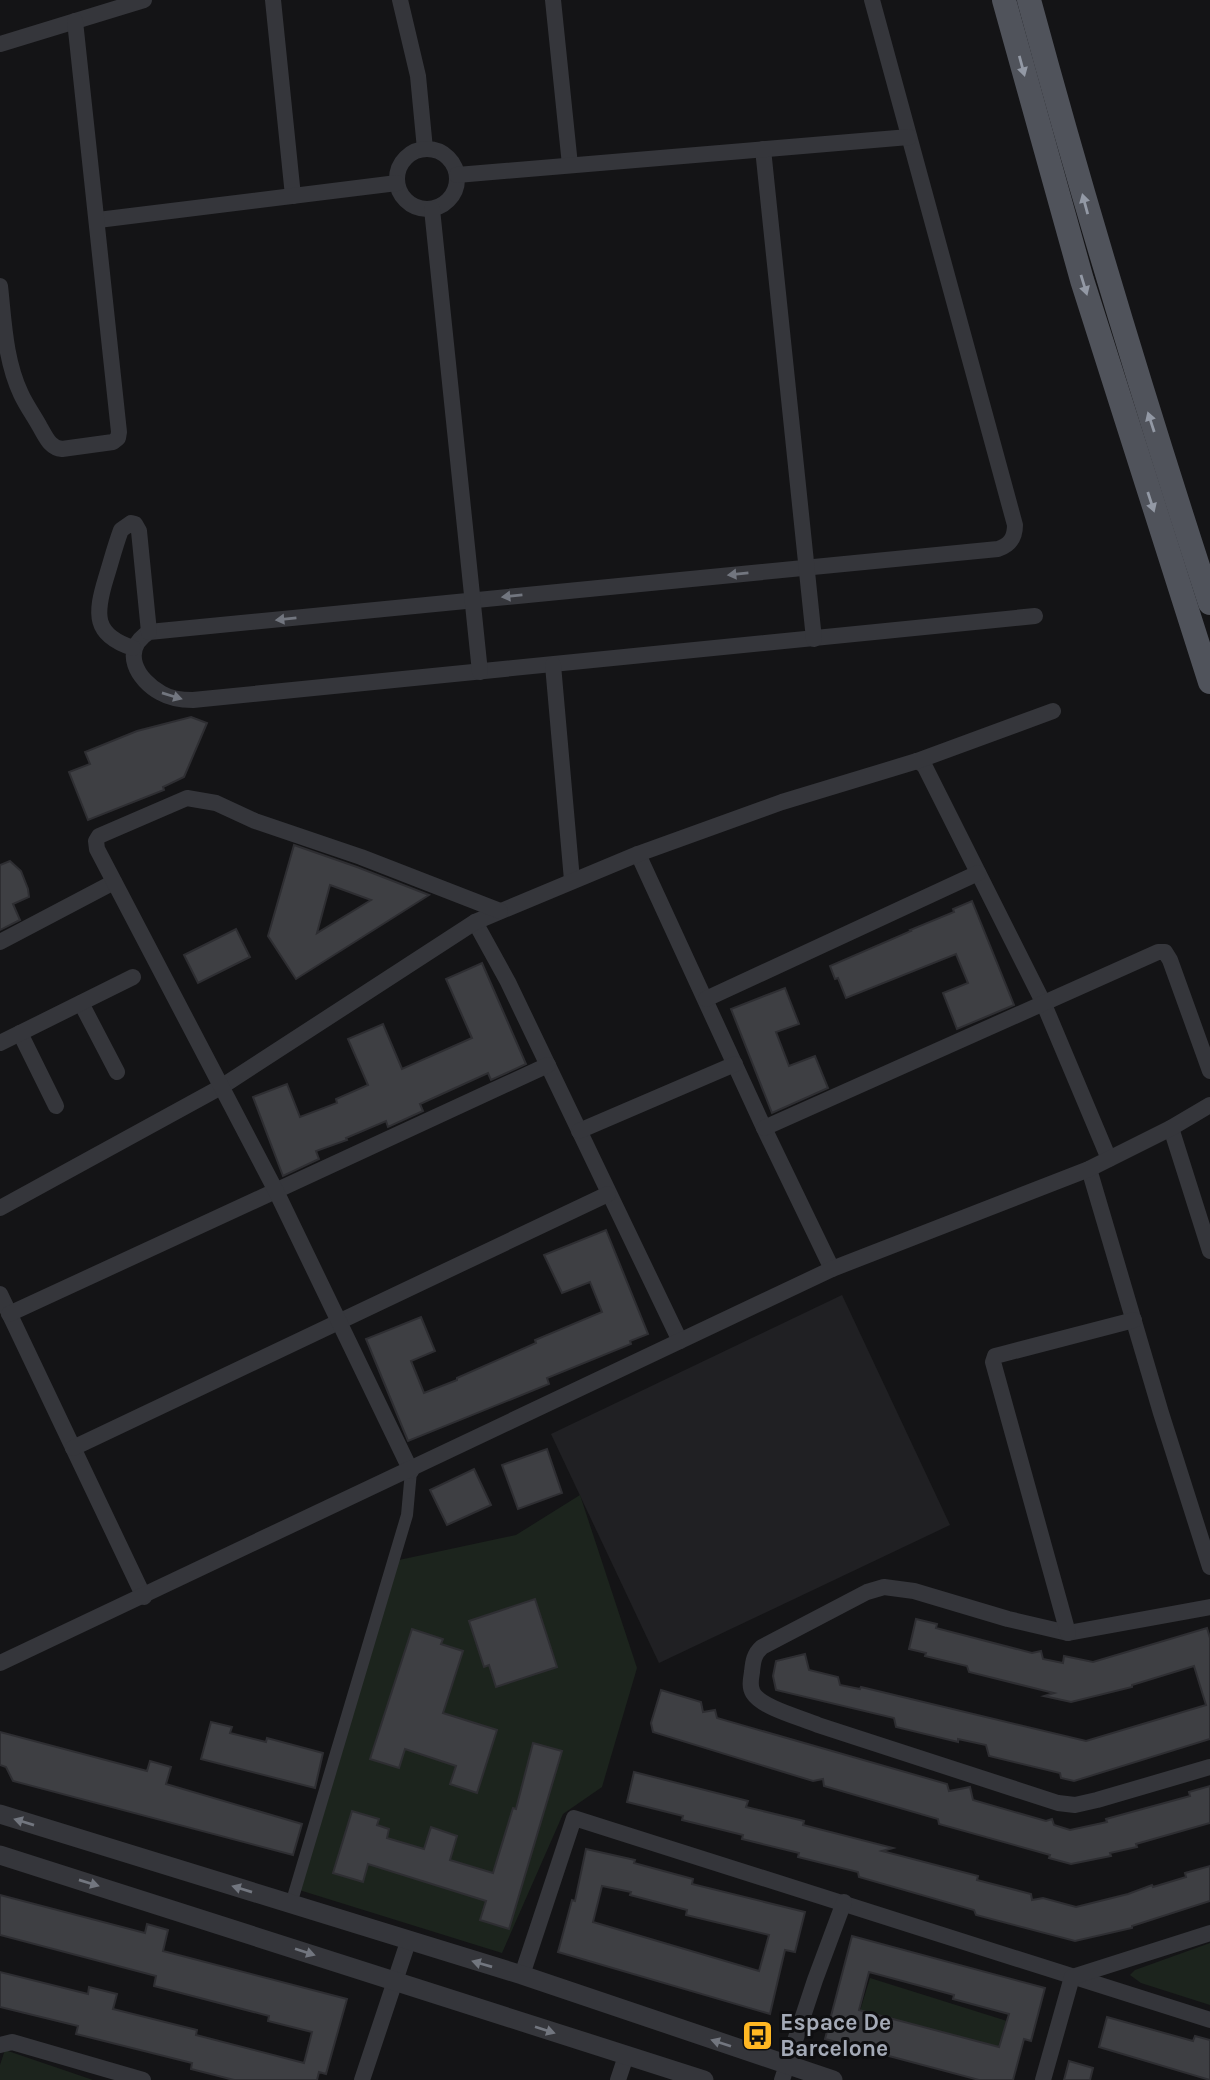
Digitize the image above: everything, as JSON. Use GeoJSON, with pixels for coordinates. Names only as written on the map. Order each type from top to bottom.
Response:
{"type":"FeatureCollection","features":[{"type":"Feature","properties":{"kind":"main road"},"geometry":{"type":"LineString","coordinates":[[1004,0],[1082,280],[1210,682]]}},
{"type":"Feature","properties":{"kind":"main road"},"geometry":{"type":"LineString","coordinates":[[1029,0],[1145,405],[1210,603]]}},
{"type":"Feature","properties":{"kind":"street"},"geometry":{"type":"LineString","coordinates":[[0,44],[144,0]]}},
{"type":"Feature","properties":{"kind":"street"},"geometry":{"type":"LineString","coordinates":[[273,0],[293,196]]}},
{"type":"Feature","properties":{"kind":"street"},"geometry":{"type":"LineString","coordinates":[[400,0],[418,76],[425,149]]}},
{"type":"Feature","properties":{"kind":"street"},"geometry":{"type":"LineString","coordinates":[[552,0],[570,166]]}},
{"type":"Feature","properties":{"kind":"street"},"geometry":{"type":"LineString","coordinates":[[872,0],[1015,532],[1009,544],[998,549],[149,632],[139,638],[133,658],[143,678],[160,693],[181,700],[1035,616]]}},
{"type":"Feature","properties":{"kind":"street"},"geometry":{"type":"LineString","coordinates":[[0,286],[5,337],[12,370],[22,395],[49,443],[62,449],[113,442],[118,438],[119,432],[75,21]]}},
{"type":"Feature","properties":{"kind":"street"},"geometry":{"type":"LineString","coordinates":[[457,175],[908,137]]}},
{"type":"Feature","properties":{"kind":"street"},"geometry":{"type":"LineString","coordinates":[[425,149],[433,149],[446,156],[452,161],[457,175],[452,197],[440,207],[432,209],[412,205],[402,196],[397,183],[397,173],[407,156],[425,149]]}},
{"type":"Feature","properties":{"kind":"street"},"geometry":{"type":"LineString","coordinates":[[763,149],[814,639]]}},
{"type":"Feature","properties":{"kind":"street"},"geometry":{"type":"LineString","coordinates":[[98,220],[397,183]]}},
{"type":"Feature","properties":{"kind":"street"},"geometry":{"type":"LineString","coordinates":[[432,209],[480,672]]}},
{"type":"Feature","properties":{"kind":"street"},"geometry":{"type":"LineString","coordinates":[[134,648],[119,644],[109,637],[101,626],[98,615],[99,602],[121,530],[131,523],[135,524],[139,531],[149,632]]}},
{"type":"Feature","properties":{"kind":"street"},"geometry":{"type":"LineString","coordinates":[[553,665],[572,880]]}},
{"type":"Feature","properties":{"kind":"street"},"geometry":{"type":"LineString","coordinates":[[0,1208],[221,1087],[475,922],[638,854],[782,802],[917,761],[1053,711]]}},
{"type":"Feature","properties":{"kind":"street"},"geometry":{"type":"LineString","coordinates":[[917,761],[924,765],[1043,1002],[1109,1159]]}},
{"type":"Feature","properties":{"kind":"street"},"geometry":{"type":"LineString","coordinates":[[291,1905],[407,1515],[411,1471],[276,1191],[97,849],[96,841],[99,836],[187,797],[216,803],[255,821],[361,857],[500,911]]}},
{"type":"Feature","properties":{"kind":"street"},"geometry":{"type":"LineString","coordinates":[[638,854],[832,1269]]}},
{"type":"Feature","properties":{"kind":"street"},"geometry":{"type":"LineString","coordinates":[[706,999],[978,873]]}},
{"type":"Feature","properties":{"kind":"street"},"geometry":{"type":"LineString","coordinates":[[0,943],[114,882]]}},
{"type":"Feature","properties":{"kind":"street"},"geometry":{"type":"LineString","coordinates":[[475,922],[508,982],[680,1341]]}},
{"type":"Feature","properties":{"kind":"street"},"geometry":{"type":"LineString","coordinates":[[764,1128],[1158,952],[1165,952],[1170,960],[1210,1071]]}},
{"type":"Feature","properties":{"kind":"street"},"geometry":{"type":"LineString","coordinates":[[0,1043],[133,977]]}},
{"type":"Feature","properties":{"kind":"street"},"geometry":{"type":"LineString","coordinates":[[81,1003],[117,1072]]}},
{"type":"Feature","properties":{"kind":"street"},"geometry":{"type":"LineString","coordinates":[[20,1033],[56,1106]]}},
{"type":"Feature","properties":{"kind":"street"},"geometry":{"type":"LineString","coordinates":[[579,1131],[735,1064]]}},
{"type":"Feature","properties":{"kind":"street"},"geometry":{"type":"LineString","coordinates":[[9,1314],[548,1065]]}},
{"type":"Feature","properties":{"kind":"street"},"geometry":{"type":"LineString","coordinates":[[0,1663],[411,1471],[832,1269],[1089,1170],[1210,1105]]}},
{"type":"Feature","properties":{"kind":"street"},"geometry":{"type":"LineString","coordinates":[[1171,1128],[1210,1251]]}},
{"type":"Feature","properties":{"kind":"street"},"geometry":{"type":"LineString","coordinates":[[1089,1170],[1210,1567]]}},
{"type":"Feature","properties":{"kind":"street"},"geometry":{"type":"LineString","coordinates":[[73,1448],[608,1194]]}},
{"type":"Feature","properties":{"kind":"street"},"geometry":{"type":"LineString","coordinates":[[0,1294],[144,1597]]}},
{"type":"Feature","properties":{"kind":"street"},"geometry":{"type":"LineString","coordinates":[[1068,1633],[993,1362],[995,1356],[1134,1320]]}},
{"type":"Feature","properties":{"kind":"street"},"geometry":{"type":"LineString","coordinates":[[1210,1607],[1068,1633],[1008,1619],[914,1591],[884,1587],[867,1592],[762,1647],[755,1654],[750,1684],[755,1696],[760,1700],[805,1720],[1058,1803],[1075,1805],[1210,1766]]}},
{"type":"Feature","properties":{"kind":"street"},"geometry":{"type":"LineString","coordinates":[[0,1814],[522,1975],[785,2072],[833,2080]]}},
{"type":"Feature","properties":{"kind":"street"},"geometry":{"type":"LineString","coordinates":[[522,1975],[574,1818],[1210,2020]]}},
{"type":"Feature","properties":{"kind":"street"},"geometry":{"type":"LineString","coordinates":[[0,1855],[704,2080]]}},
{"type":"Feature","properties":{"kind":"street"},"geometry":{"type":"LineString","coordinates":[[785,2072],[844,1902]]}},
{"type":"Feature","properties":{"kind":"street"},"geometry":{"type":"LineString","coordinates":[[1072,1977],[1210,1933]]}},
{"type":"Feature","properties":{"kind":"street"},"geometry":{"type":"LineString","coordinates":[[362,2080],[408,1942]]}},
{"type":"Feature","properties":{"kind":"street"},"geometry":{"type":"LineString","coordinates":[[1043,2080],[1072,1977]]}},
{"type":"Feature","properties":{"kind":"street"},"geometry":{"type":"LineString","coordinates":[[0,2045],[12,2042],[143,2080]]}},
{"type":"Feature","properties":{"kind":"street"},"geometry":{"type":"LineString","coordinates":[[618,2080],[626,2056]]}},
{"type":"Feature","properties":{"kind":"shaded area"},"geometry":{"type":"Polygon","coordinates":[[[842,1295],[950,1525],[659,1663],[551,1434],[842,1295]]]}},
{"type":"Feature","properties":{"kind":"shaded area"},"geometry":{"type":"Polygon","coordinates":[[[580,1495],[637,1668],[602,1787],[563,1814],[502,1953],[296,1889],[399,1560],[516,1535],[580,1495]]]}},
{"type":"Feature","properties":{"kind":"shaded area"},"geometry":{"type":"Polygon","coordinates":[[[1210,1943],[1210,2005],[1141,1983],[1130,1975],[1135,1970],[1210,1943]]]}},
{"type":"Feature","properties":{"kind":"shaded area"},"geometry":{"type":"Polygon","coordinates":[[[870,1978],[1007,2021],[995,2055],[859,2014],[870,1978]]]}},
{"type":"Feature","properties":{"kind":"shaded area"},"geometry":{"type":"Polygon","coordinates":[[[5,2050],[93,2080],[0,2080],[0,2065],[5,2050]]]}},
{"type":"Feature","properties":{"kind":"building"},"geometry":{"type":"Polygon","coordinates":[[[191,717],[207,723],[184,777],[163,787],[164,790],[88,820],[69,772],[90,764],[85,752],[137,731],[191,717]]]}},
{"type":"Feature","properties":{"kind":"building"},"geometry":{"type":"Polygon","coordinates":[[[294,845],[429,895],[296,979],[268,936],[294,845]],[[330,885],[317,933],[371,900],[330,885]]]}},
{"type":"Feature","properties":{"kind":"building"},"geometry":{"type":"Polygon","coordinates":[[[10,861],[21,871],[29,897],[13,904],[20,920],[0,930],[0,865],[10,861]]]}},
{"type":"Feature","properties":{"kind":"building"},"geometry":{"type":"Polygon","coordinates":[[[972,901],[1014,1005],[957,1029],[943,993],[968,983],[956,954],[846,998],[830,966],[954,912],[953,909],[972,901]]]}},
{"type":"Feature","properties":{"kind":"building"},"geometry":{"type":"Polygon","coordinates":[[[236,929],[250,957],[198,983],[184,955],[236,929]]]}},
{"type":"Feature","properties":{"kind":"building"},"geometry":{"type":"Polygon","coordinates":[[[482,963],[526,1064],[491,1080],[488,1073],[420,1104],[423,1111],[388,1127],[386,1121],[346,1138],[347,1140],[316,1151],[319,1159],[283,1176],[253,1097],[287,1084],[300,1117],[337,1103],[336,1099],[368,1085],[348,1039],[383,1024],[402,1069],[472,1038],[446,979],[482,963]]]}},
{"type":"Feature","properties":{"kind":"building"},"geometry":{"type":"Polygon","coordinates":[[[785,988],[799,1024],[776,1032],[789,1066],[815,1056],[828,1088],[772,1113],[731,1009],[785,988]]]}},
{"type":"Feature","properties":{"kind":"building"},"geometry":{"type":"Polygon","coordinates":[[[606,1230],[648,1334],[630,1341],[631,1344],[547,1378],[549,1384],[408,1441],[366,1339],[421,1317],[435,1351],[411,1361],[424,1393],[457,1380],[536,1343],[535,1340],[602,1312],[590,1282],[562,1293],[544,1255],[606,1230]]]}},
{"type":"Feature","properties":{"kind":"building"},"geometry":{"type":"Polygon","coordinates":[[[547,1449],[562,1493],[518,1509],[502,1465],[547,1449]]]}},
{"type":"Feature","properties":{"kind":"building"},"geometry":{"type":"Polygon","coordinates":[[[474,1469],[491,1505],[447,1525],[430,1490],[474,1469]]]}},
{"type":"Feature","properties":{"kind":"building"},"geometry":{"type":"Polygon","coordinates":[[[535,1599],[557,1667],[496,1687],[489,1665],[484,1667],[469,1621],[535,1599]]]}},
{"type":"Feature","properties":{"kind":"building"},"geometry":{"type":"Polygon","coordinates":[[[916,1619],[937,1624],[936,1628],[1032,1653],[1041,1651],[1043,1659],[1063,1663],[1064,1656],[1093,1662],[1207,1628],[1210,1638],[1210,1739],[1074,1781],[1061,1778],[1060,1773],[989,1756],[986,1745],[958,1739],[958,1742],[896,1727],[894,1718],[776,1690],[773,1676],[776,1661],[805,1654],[809,1670],[838,1677],[840,1685],[861,1687],[1086,1741],[1206,1705],[1194,1666],[1132,1687],[1071,1702],[1044,1696],[1054,1693],[969,1672],[967,1666],[925,1656],[926,1653],[909,1649],[916,1619]]]}},
{"type":"Feature","properties":{"kind":"building"},"geometry":{"type":"Polygon","coordinates":[[[412,1629],[443,1639],[441,1644],[463,1651],[443,1713],[497,1730],[477,1793],[450,1784],[456,1766],[405,1749],[399,1768],[370,1759],[412,1629]]]}},
{"type":"Feature","properties":{"kind":"building"},"geometry":{"type":"Polygon","coordinates":[[[661,1690],[701,1702],[703,1712],[715,1710],[717,1718],[947,1784],[949,1791],[970,1787],[973,1800],[1046,1821],[1052,1819],[1054,1825],[1070,1830],[1107,1822],[1106,1819],[1190,1796],[1189,1792],[1210,1786],[1210,1823],[1136,1844],[1137,1847],[1110,1853],[1111,1856],[1071,1864],[1049,1858],[1050,1855],[939,1824],[938,1819],[824,1786],[823,1779],[813,1781],[653,1732],[651,1723],[661,1690]]]}},
{"type":"Feature","properties":{"kind":"building"},"geometry":{"type":"Polygon","coordinates":[[[211,1722],[232,1727],[230,1733],[266,1742],[267,1738],[323,1753],[315,1788],[201,1759],[211,1722]]]}},
{"type":"Feature","properties":{"kind":"building"},"geometry":{"type":"Polygon","coordinates":[[[0,1732],[147,1771],[150,1761],[171,1767],[166,1784],[302,1824],[293,1855],[13,1781],[6,1767],[0,1765],[0,1732]]]}},
{"type":"Feature","properties":{"kind":"building"},"geometry":{"type":"Polygon","coordinates":[[[533,1743],[562,1751],[509,1929],[480,1920],[486,1901],[368,1864],[363,1882],[333,1873],[352,1811],[379,1819],[377,1825],[389,1829],[387,1838],[424,1849],[431,1827],[457,1836],[450,1860],[493,1873],[513,1808],[516,1809],[533,1743]]]}},
{"type":"Feature","properties":{"kind":"building"},"geometry":{"type":"Polygon","coordinates":[[[634,1772],[748,1801],[746,1807],[893,1848],[882,1851],[978,1876],[977,1880],[1031,1894],[1032,1900],[1043,1898],[1076,1907],[1186,1877],[1185,1873],[1210,1866],[1210,1901],[1132,1928],[1075,1941],[976,1915],[974,1910],[859,1877],[858,1872],[798,1857],[799,1853],[742,1839],[743,1835],[682,1820],[683,1816],[627,1802],[634,1772]]]}},
{"type":"Feature","properties":{"kind":"building"},"geometry":{"type":"Polygon","coordinates":[[[586,1849],[635,1860],[634,1863],[693,1879],[692,1884],[805,1912],[795,1952],[785,1950],[770,2014],[558,1952],[572,1900],[575,1901],[586,1849]],[[602,1886],[593,1922],[759,1971],[769,1935],[686,1915],[687,1910],[630,1895],[631,1892],[602,1886]]]}},
{"type":"Feature","properties":{"kind":"building"},"geometry":{"type":"Polygon","coordinates":[[[0,1895],[145,1933],[147,1924],[168,1930],[163,1951],[347,1999],[326,2074],[319,2072],[317,2080],[234,2080],[191,2069],[192,2063],[76,2034],[78,2026],[0,2007],[0,1972],[88,1994],[89,1987],[117,1994],[113,2009],[197,2030],[196,2035],[304,2063],[312,2032],[268,2021],[269,2016],[154,1986],[156,1976],[0,1935],[0,1895]]]}},
{"type":"Feature","properties":{"kind":"building"},"geometry":{"type":"Polygon","coordinates":[[[852,1936],[1045,1988],[1031,2041],[1024,2039],[1013,2080],[979,2080],[825,2039],[852,1936]],[[869,1972],[859,2010],[999,2047],[1009,2014],[953,1999],[954,1995],[869,1972]]]}},
{"type":"Feature","properties":{"kind":"building"},"geometry":{"type":"Polygon","coordinates":[[[1107,2017],[1193,2041],[1195,2036],[1210,2040],[1210,2080],[1099,2047],[1107,2017]]]}},
{"type":"Feature","properties":{"kind":"building"},"geometry":{"type":"Polygon","coordinates":[[[1069,2061],[1093,2068],[1090,2080],[1064,2080],[1069,2061]]]}},
{"type":"Feature","properties":{"kind":"place","name":"Espace De Barcelone"},"geometry":{"type":"Point","coordinates":[757,2035]}}]}
